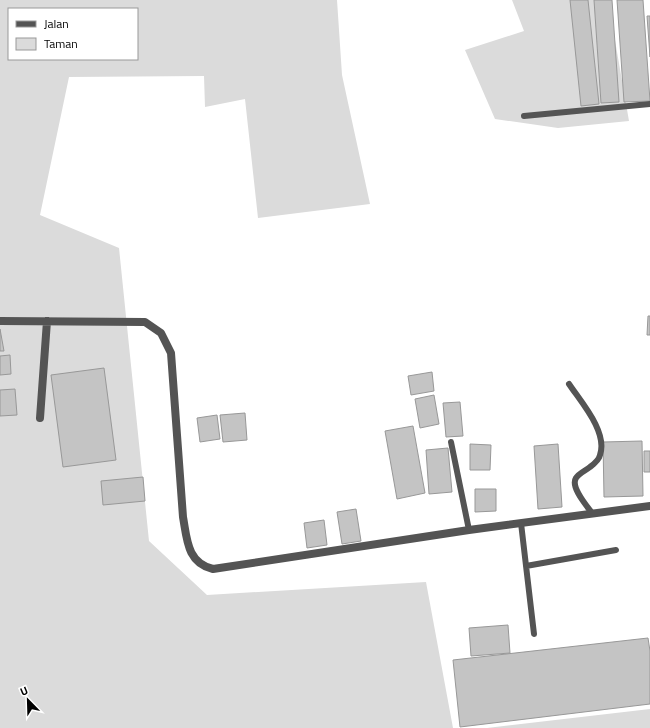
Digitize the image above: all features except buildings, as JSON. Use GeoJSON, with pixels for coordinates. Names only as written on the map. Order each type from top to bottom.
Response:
{"type":"FeatureCollection","features":[{"type":"Feature","properties":{"kind":"street"},"geometry":{"type":"LineString","coordinates":[[0,321],[145,322],[161,333],[171,353],[183,517],[191,554],[205,567],[213,569],[469,530],[650,506]]}},
{"type":"Feature","properties":{"kind":"street"},"geometry":{"type":"LineString","coordinates":[[40,418],[47,321]]}},
{"type":"Feature","properties":{"kind":"lane"},"geometry":{"type":"LineString","coordinates":[[524,116],[650,104]]}},
{"type":"Feature","properties":{"kind":"lane"},"geometry":{"type":"LineString","coordinates":[[569,384],[597,427],[600,436],[600,456],[595,462],[576,477],[574,481],[577,491],[592,513]]}},
{"type":"Feature","properties":{"kind":"lane"},"geometry":{"type":"LineString","coordinates":[[451,442],[469,530]]}},
{"type":"Feature","properties":{"kind":"lane"},"geometry":{"type":"LineString","coordinates":[[521,523],[534,634]]}},
{"type":"Feature","properties":{"kind":"lane"},"geometry":{"type":"LineString","coordinates":[[526,566],[616,550]]}},
{"type":"Feature","properties":{"kind":"green space"},"geometry":{"type":"Polygon","coordinates":[[[0,0],[337,0],[342,75],[370,204],[258,218],[245,99],[205,107],[204,76],[69,77],[40,215],[119,248],[149,541],[207,595],[426,582],[453,728],[0,728],[0,0]]]}},
{"type":"Feature","properties":{"kind":"green space"},"geometry":{"type":"Polygon","coordinates":[[[512,0],[608,0],[629,121],[558,128],[495,119],[465,50],[524,31],[512,0]]]}},
{"type":"Feature","properties":{"kind":"green space"},"geometry":{"type":"Polygon","coordinates":[[[650,709],[650,728],[487,728],[650,709]]]}}]}
